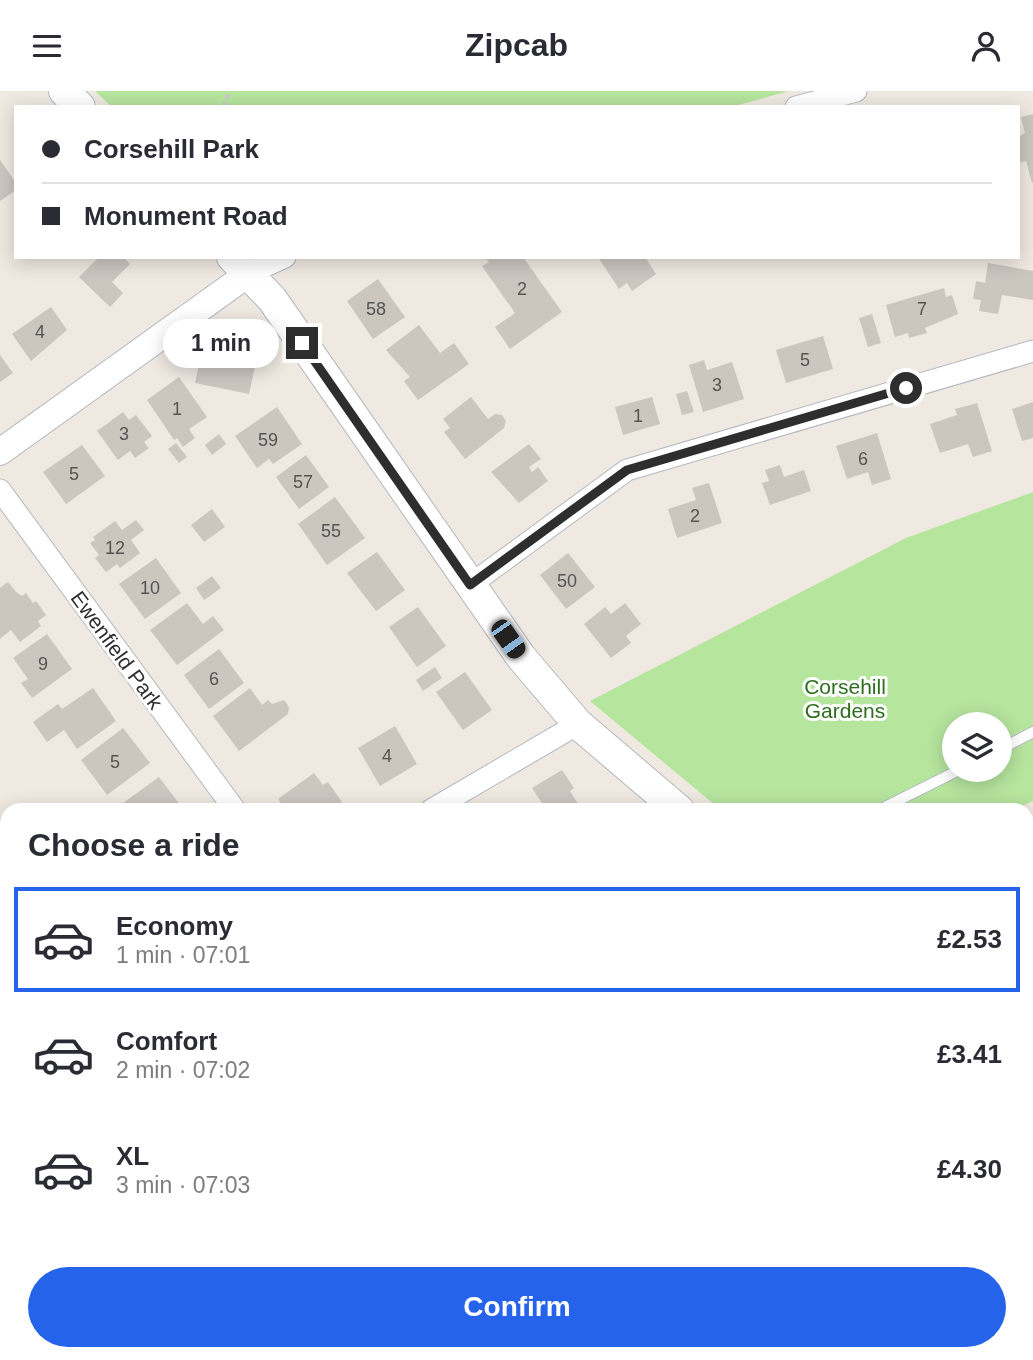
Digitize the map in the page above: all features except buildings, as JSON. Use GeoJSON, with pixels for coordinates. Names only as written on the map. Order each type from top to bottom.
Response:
{"type":"FeatureCollection","features":[{"type":"Feature","properties":{"kind":"main road"},"geometry":{"type":"LineString","coordinates":[[64,91],[78,105]]}},
{"type":"Feature","properties":{"kind":"main road"},"geometry":{"type":"LineString","coordinates":[[240,265],[272,299],[521,657],[578,724],[671,803]]}},
{"type":"Feature","properties":{"kind":"street"},"geometry":{"type":"LineString","coordinates":[[804,105],[856,91]]}},
{"type":"Feature","properties":{"kind":"street"},"geometry":{"type":"LineString","coordinates":[[0,452],[240,265],[274,259]]}},
{"type":"Feature","properties":{"kind":"street"},"geometry":{"type":"LineString","coordinates":[[470,585],[627,470],[1033,351]]}},
{"type":"Feature","properties":{"kind":"street","name":"Ewenfield Park"},"geometry":{"type":"LineString","coordinates":[[0,490],[230,803]]}},
{"type":"Feature","properties":{"kind":"street"},"geometry":{"type":"LineString","coordinates":[[443,803],[578,724]]}},
{"type":"Feature","properties":{"kind":"lane"},"geometry":{"type":"LineString","coordinates":[[1012,743],[1033,732]]}},
{"type":"Feature","properties":{"kind":"lane"},"geometry":{"type":"LineString","coordinates":[[893,803],[942,778]]}},
{"type":"Feature","properties":{"kind":"green space"},"geometry":{"type":"Polygon","coordinates":[[[95,91],[789,91],[738,105],[110,105],[95,91]]]}},
{"type":"Feature","properties":{"kind":"green space","name":"Corsehill Gardens"},"geometry":{"type":"Polygon","coordinates":[[[1033,492],[1033,801],[713,803],[590,701],[906,538],[1033,492]]]}},
{"type":"Feature","properties":{"kind":"route"},"geometry":{"type":"LineString","coordinates":[[302,343],[470,585],[627,470],[906,388]]}}]}
